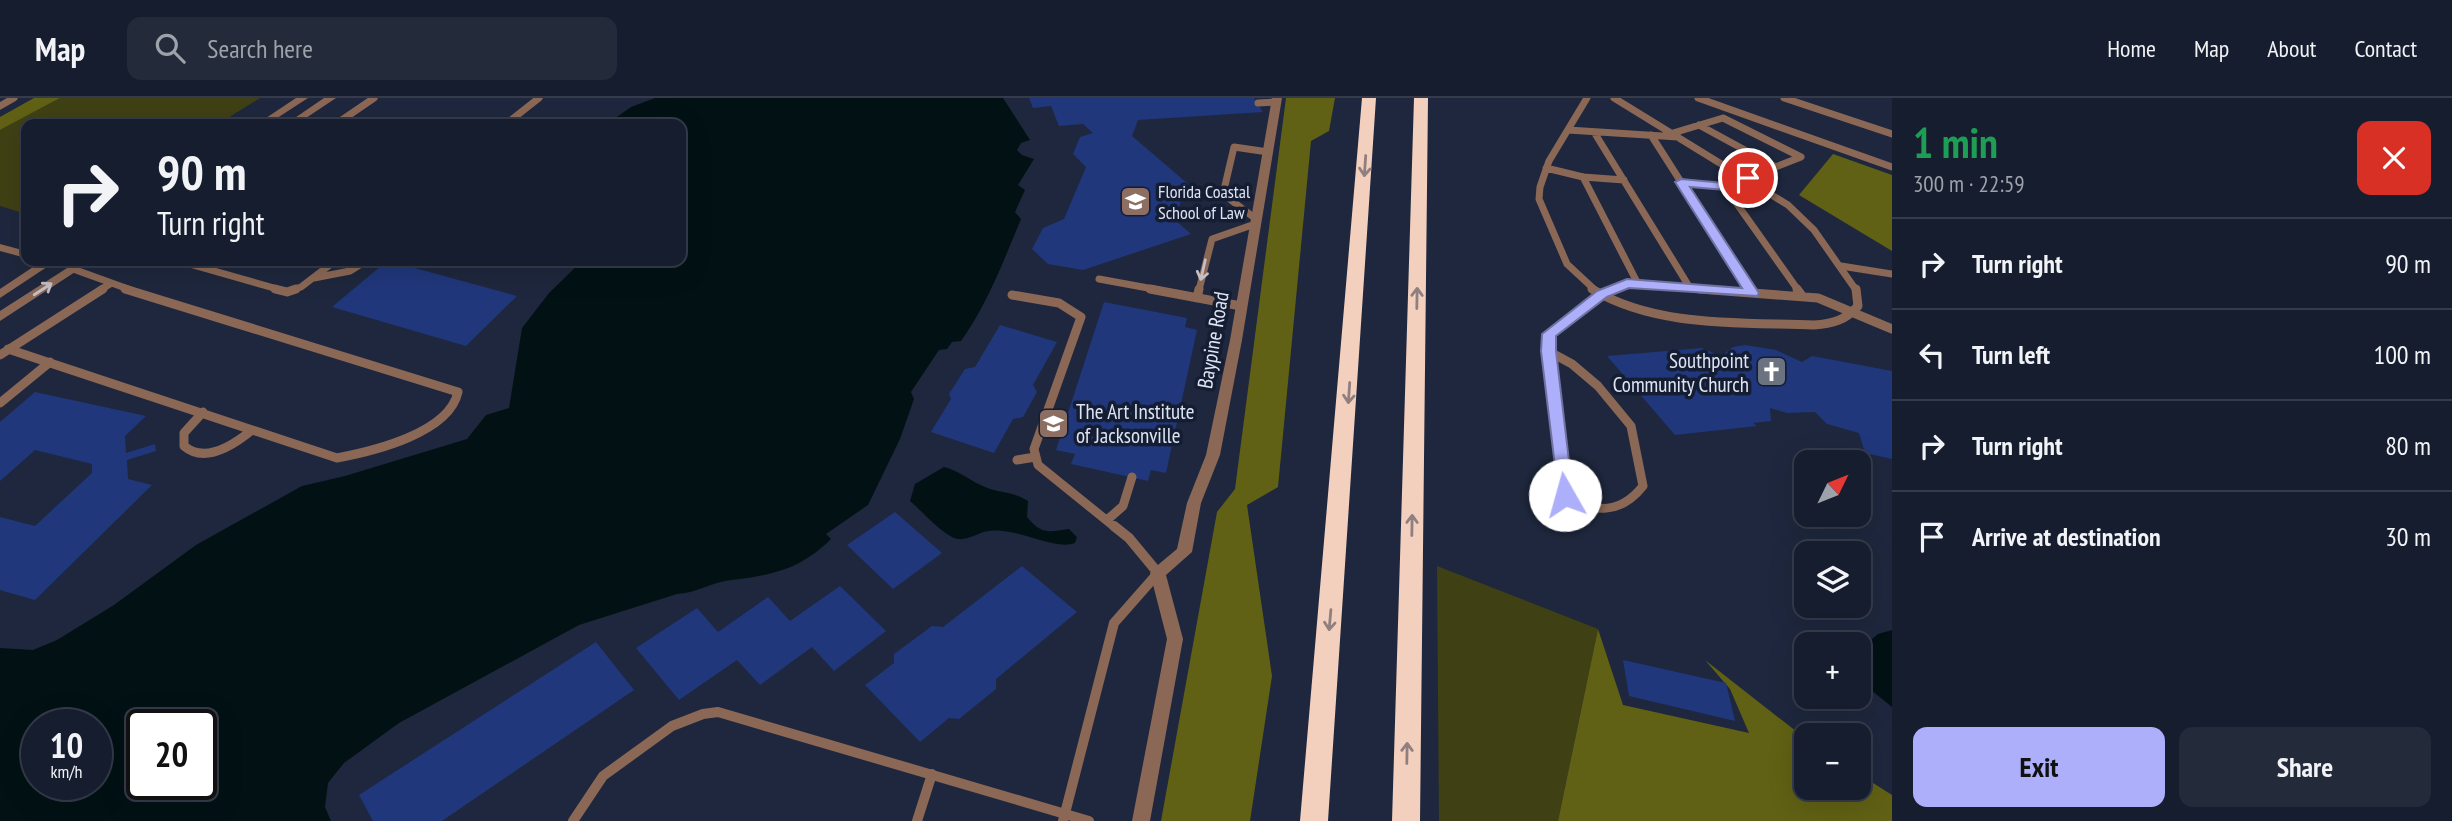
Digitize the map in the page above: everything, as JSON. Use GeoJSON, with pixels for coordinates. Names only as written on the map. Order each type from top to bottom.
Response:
{"type":"FeatureCollection","features":[{"type":"Feature","properties":{"kind":"highway"},"geometry":{"type":"LineString","coordinates":[[1314,821],[1369,98]]}},
{"type":"Feature","properties":{"kind":"highway"},"geometry":{"type":"LineString","coordinates":[[1406,821],[1421,98]]}},
{"type":"Feature","properties":{"kind":"street"},"geometry":{"type":"LineString","coordinates":[[270,119],[303,98]]}},
{"type":"Feature","properties":{"kind":"street"},"geometry":{"type":"LineString","coordinates":[[299,119],[331,98]]}},
{"type":"Feature","properties":{"kind":"street","name":"Baypine Road"},"geometry":{"type":"LineString","coordinates":[[1158,573],[1184,552],[1194,503],[1213,455],[1276,99]]}},
{"type":"Feature","properties":{"kind":"street"},"geometry":{"type":"LineString","coordinates":[[0,247],[21,253]]}},
{"type":"Feature","properties":{"kind":"street"},"geometry":{"type":"LineString","coordinates":[[0,294],[41,266]]}},
{"type":"Feature","properties":{"kind":"street"},"geometry":{"type":"LineString","coordinates":[[64,266],[73,269]]}},
{"type":"Feature","properties":{"kind":"street"},"geometry":{"type":"LineString","coordinates":[[0,317],[78,266]]}},
{"type":"Feature","properties":{"kind":"street"},"geometry":{"type":"LineString","coordinates":[[1141,821],[1175,639],[1158,573]]}},
{"type":"Feature","properties":{"kind":"lane"},"geometry":{"type":"LineString","coordinates":[[0,106],[14,98]]}},
{"type":"Feature","properties":{"kind":"lane"},"geometry":{"type":"LineString","coordinates":[[342,119],[374,98]]}},
{"type":"Feature","properties":{"kind":"lane"},"geometry":{"type":"LineString","coordinates":[[512,119],[539,98]]}},
{"type":"Feature","properties":{"kind":"lane"},"geometry":{"type":"LineString","coordinates":[[1587,98],[1546,168],[1538,189],[1539,199],[1565,260],[1582,282],[1602,294],[1645,312],[1668,316],[1814,325],[1830,324],[1854,312],[1858,306],[1856,286],[1803,217],[1748,178],[1614,98]]}},
{"type":"Feature","properties":{"kind":"lane"},"geometry":{"type":"LineString","coordinates":[[1698,98],[1892,167]]}},
{"type":"Feature","properties":{"kind":"lane"},"geometry":{"type":"LineString","coordinates":[[1784,98],[1892,134]]}},
{"type":"Feature","properties":{"kind":"lane"},"geometry":{"type":"LineString","coordinates":[[1258,103],[1276,99]]}},
{"type":"Feature","properties":{"kind":"lane"},"geometry":{"type":"LineString","coordinates":[[1569,130],[1676,135],[1723,118],[1801,157],[1726,187],[1681,182]]}},
{"type":"Feature","properties":{"kind":"lane"},"geometry":{"type":"LineString","coordinates":[[1699,125],[1776,167]]}},
{"type":"Feature","properties":{"kind":"lane"},"geometry":{"type":"LineString","coordinates":[[1594,132],[1690,288]]}},
{"type":"Feature","properties":{"kind":"lane"},"geometry":{"type":"LineString","coordinates":[[1651,135],[1752,293]]}},
{"type":"Feature","properties":{"kind":"lane"},"geometry":{"type":"LineString","coordinates":[[1197,298],[1212,239],[1255,221],[1223,194],[1234,147],[1268,152]]}},
{"type":"Feature","properties":{"kind":"lane"},"geometry":{"type":"LineString","coordinates":[[1546,168],[1583,177],[1624,180]]}},
{"type":"Feature","properties":{"kind":"lane"},"geometry":{"type":"LineString","coordinates":[[1583,177],[1637,284]]}},
{"type":"Feature","properties":{"kind":"lane"},"geometry":{"type":"LineString","coordinates":[[1726,187],[1803,297]]}},
{"type":"Feature","properties":{"kind":"lane"},"geometry":{"type":"LineString","coordinates":[[196,266],[282,291],[301,287],[329,266]]}},
{"type":"Feature","properties":{"kind":"lane"},"geometry":{"type":"LineString","coordinates":[[313,278],[350,271],[358,266]]}},
{"type":"Feature","properties":{"kind":"lane"},"geometry":{"type":"LineString","coordinates":[[1841,266],[1892,274]]}},
{"type":"Feature","properties":{"kind":"lane"},"geometry":{"type":"LineString","coordinates":[[8,349],[330,456],[349,456],[437,423],[456,402],[458,393],[110,284],[73,269]]}},
{"type":"Feature","properties":{"kind":"lane"},"geometry":{"type":"LineString","coordinates":[[1099,279],[1241,306]]}},
{"type":"Feature","properties":{"kind":"lane"},"geometry":{"type":"LineString","coordinates":[[1548,351],[1572,364],[1598,386],[1631,426],[1643,486],[1634,499],[1610,510],[1581,508],[1565,495],[1548,351],[1549,334],[1602,294],[1627,283],[1818,298],[1892,328]]}},
{"type":"Feature","properties":{"kind":"lane"},"geometry":{"type":"LineString","coordinates":[[0,355],[110,284]]}},
{"type":"Feature","properties":{"kind":"lane"},"geometry":{"type":"LineString","coordinates":[[1013,295],[1071,307],[1081,317],[1036,444],[1035,457],[1044,471],[1129,538],[1158,573],[1114,623],[1064,817]]}},
{"type":"Feature","properties":{"kind":"lane"},"geometry":{"type":"LineString","coordinates":[[0,403],[50,362]]}},
{"type":"Feature","properties":{"kind":"lane"},"geometry":{"type":"LineString","coordinates":[[203,412],[185,430],[183,438],[185,447],[193,452],[221,450],[252,430]]}},
{"type":"Feature","properties":{"kind":"lane"},"geometry":{"type":"LineString","coordinates":[[1017,460],[1035,457]]}},
{"type":"Feature","properties":{"kind":"lane"},"geometry":{"type":"LineString","coordinates":[[1107,520],[1123,506],[1132,477]]}},
{"type":"Feature","properties":{"kind":"lane"},"geometry":{"type":"LineString","coordinates":[[573,821],[603,776],[672,726],[710,713],[738,716],[1064,817],[1089,821]]}},
{"type":"Feature","properties":{"kind":"lane"},"geometry":{"type":"LineString","coordinates":[[916,821],[932,774]]}},
{"type":"Feature","properties":{"kind":"shaded area"},"geometry":{"type":"Polygon","coordinates":[[[34,98],[60,98],[0,130],[0,117],[34,98]]]}},
{"type":"Feature","properties":{"kind":"shaded area"},"geometry":{"type":"Polygon","coordinates":[[[60,98],[260,98],[226,119],[21,119],[21,212],[0,206],[0,130],[60,98]]]}},
{"type":"Feature","properties":{"kind":"shaded area"},"geometry":{"type":"Polygon","coordinates":[[[655,98],[1003,98],[1030,140],[1021,143],[1017,150],[1034,159],[1018,185],[1025,190],[1015,212],[1021,219],[1001,266],[979,313],[961,341],[952,342],[947,349],[939,350],[911,392],[914,399],[900,439],[868,505],[826,534],[831,539],[819,550],[794,565],[769,574],[719,582],[579,625],[399,723],[344,763],[328,783],[325,807],[331,821],[0,821],[0,648],[33,650],[57,640],[114,605],[196,545],[302,486],[345,476],[467,439],[486,415],[509,408],[522,328],[549,293],[577,266],[686,266],[686,119],[614,119],[631,107],[655,98]]]}},
{"type":"Feature","properties":{"kind":"shaded area"},"geometry":{"type":"Polygon","coordinates":[[[1286,98],[1335,98],[1329,131],[1311,141],[1278,487],[1247,505],[1272,676],[1250,821],[1161,821],[1217,512],[1235,489],[1286,98]]]}},
{"type":"Feature","properties":{"kind":"shaded area"},"geometry":{"type":"Polygon","coordinates":[[[1833,154],[1892,175],[1892,251],[1799,195],[1833,154]]]}},
{"type":"Feature","properties":{"kind":"shaded area"},"geometry":{"type":"Polygon","coordinates":[[[944,467],[985,487],[1028,501],[1027,517],[1032,523],[1046,531],[1069,529],[1077,537],[1075,543],[1057,544],[1000,531],[984,532],[962,539],[946,534],[910,501],[915,484],[944,467]]]}},
{"type":"Feature","properties":{"kind":"shaded area"},"geometry":{"type":"Polygon","coordinates":[[[1437,566],[1598,629],[1558,821],[1439,821],[1437,566]]]}},
{"type":"Feature","properties":{"kind":"shaded area"},"geometry":{"type":"Polygon","coordinates":[[[1598,629],[1623,705],[1749,733],[1730,689],[1705,660],[1794,730],[1794,800],[1871,800],[1871,782],[1892,795],[1892,821],[1558,821],[1598,629]]]}},
{"type":"Feature","properties":{"kind":"shaded area"},"geometry":{"type":"Polygon","coordinates":[[[1892,630],[1892,707],[1871,690],[1871,640],[1878,634],[1892,630]]]}},
{"type":"Feature","properties":{"kind":"building"},"geometry":{"type":"Polygon","coordinates":[[[1029,98],[1254,98],[1263,112],[1138,120],[1132,136],[1201,195],[1181,201],[1175,220],[1191,234],[1083,270],[1048,264],[1032,249],[1043,228],[1064,219],[1086,167],[1073,154],[1080,137],[1093,133],[1083,124],[1059,126],[1051,106],[1033,108],[1029,98]]]}},
{"type":"Feature","properties":{"kind":"building"},"geometry":{"type":"Polygon","coordinates":[[[381,266],[406,266],[517,296],[466,346],[332,307],[381,266]]]}},
{"type":"Feature","properties":{"kind":"building"},"geometry":{"type":"Polygon","coordinates":[[[1104,302],[1187,318],[1185,327],[1197,330],[1166,473],[1151,470],[1148,481],[1071,464],[1075,454],[1056,450],[1104,302]]]}},
{"type":"Feature","properties":{"kind":"building"},"geometry":{"type":"Polygon","coordinates":[[[1000,325],[1057,342],[1033,385],[1037,392],[1023,417],[1013,419],[994,453],[931,432],[951,399],[949,394],[965,369],[975,367],[1000,325]]]}},
{"type":"Feature","properties":{"kind":"building"},"geometry":{"type":"Polygon","coordinates":[[[1745,345],[1776,350],[1802,362],[1812,356],[1892,371],[1892,459],[1871,454],[1871,450],[1864,450],[1859,433],[1827,424],[1815,412],[1787,413],[1770,408],[1771,421],[1753,423],[1757,426],[1675,435],[1607,356],[1702,348],[1721,356],[1733,347],[1745,345]]]}},
{"type":"Feature","properties":{"kind":"building"},"geometry":{"type":"Polygon","coordinates":[[[35,392],[146,416],[125,436],[126,453],[155,444],[156,451],[127,460],[128,479],[152,485],[35,600],[0,590],[0,517],[35,526],[92,473],[92,464],[35,450],[0,481],[0,422],[35,392]]]}},
{"type":"Feature","properties":{"kind":"building"},"geometry":{"type":"Polygon","coordinates":[[[895,512],[942,553],[893,589],[847,545],[895,512]]]}},
{"type":"Feature","properties":{"kind":"building"},"geometry":{"type":"Polygon","coordinates":[[[1022,566],[1077,612],[996,679],[996,689],[959,719],[949,718],[920,742],[865,685],[894,663],[894,654],[932,626],[943,627],[1022,566]]]}},
{"type":"Feature","properties":{"kind":"building"},"geometry":{"type":"Polygon","coordinates":[[[840,586],[886,631],[834,671],[812,647],[760,685],[737,660],[679,700],[636,648],[697,608],[718,632],[768,597],[790,621],[840,586]]]}},
{"type":"Feature","properties":{"kind":"building"},"geometry":{"type":"Polygon","coordinates":[[[596,642],[634,690],[442,821],[373,821],[359,795],[596,642]]]}},
{"type":"Feature","properties":{"kind":"building"},"geometry":{"type":"Polygon","coordinates":[[[1623,660],[1726,683],[1735,721],[1629,696],[1623,660]]]}},
{"type":"Feature","properties":{"kind":"place","name":"Florida Coastal School of Law"},"geometry":{"type":"Point","coordinates":[1135,201]}},
{"type":"Feature","properties":{"kind":"place","name":"Southpoint Community Church"},"geometry":{"type":"Point","coordinates":[1772,372]}},
{"type":"Feature","properties":{"kind":"place","name":"The Art Institute of Jacksonville"},"geometry":{"type":"Point","coordinates":[1053,423]}},
{"type":"Feature","properties":{"kind":"route"},"geometry":{"type":"LineString","coordinates":[[1565,495],[1548,351],[1549,334],[1560,323],[1602,294],[1627,283],[1752,293],[1681,182],[1726,187],[1748,178]]}}]}
